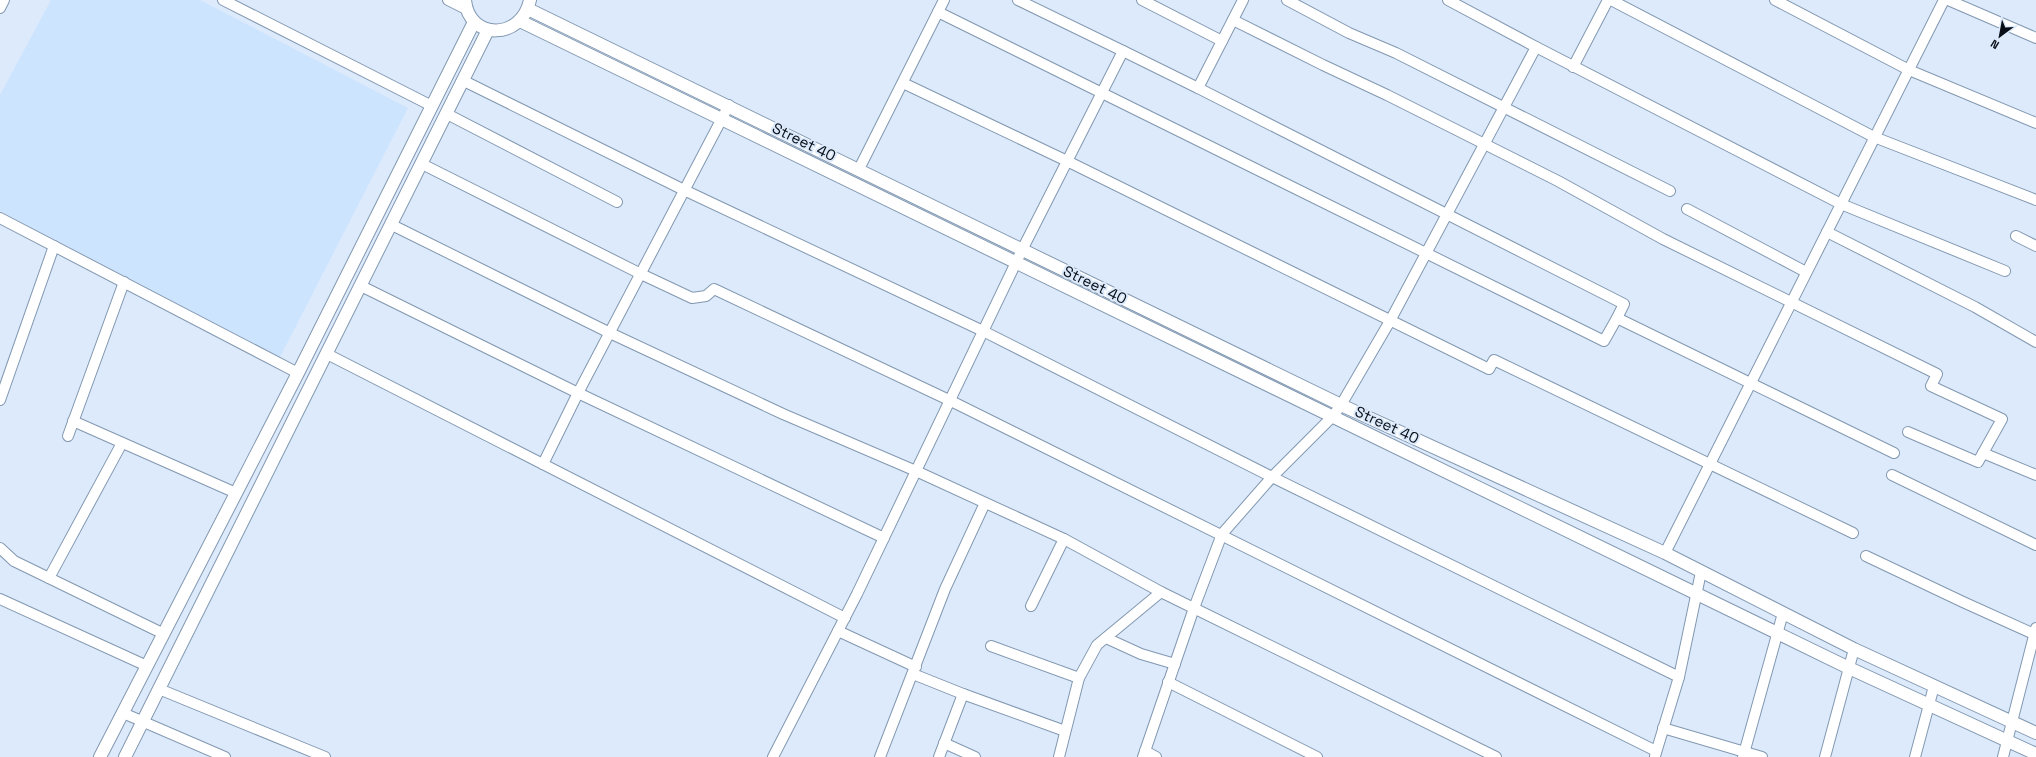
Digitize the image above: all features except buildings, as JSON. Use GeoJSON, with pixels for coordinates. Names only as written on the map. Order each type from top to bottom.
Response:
{"type":"FeatureCollection","features":[{"type":"Feature","properties":{"kind":"main road"},"geometry":{"type":"LineString","coordinates":[[465,4],[474,22],[488,30],[500,31],[512,27],[520,21],[529,4]]}},
{"type":"Feature","properties":{"kind":"main road","name":"Street 40"},"geometry":{"type":"LineString","coordinates":[[529,4],[1022,250],[1341,404],[1664,553],[1854,649],[2036,732]]}},
{"type":"Feature","properties":{"kind":"main road"},"geometry":{"type":"LineString","coordinates":[[520,21],[1849,668],[2036,754]]}},
{"type":"Feature","properties":{"kind":"main road"},"geometry":{"type":"LineString","coordinates":[[100,757],[298,372],[474,22]]}},
{"type":"Feature","properties":{"kind":"main road"},"geometry":{"type":"LineString","coordinates":[[125,757],[448,114],[488,30]]}},
{"type":"Feature","properties":{"kind":"street"},"geometry":{"type":"LineString","coordinates":[[0,8],[4,0]]}},
{"type":"Feature","properties":{"kind":"street"},"geometry":{"type":"LineString","coordinates":[[223,0],[432,106]]}},
{"type":"Feature","properties":{"kind":"street"},"geometry":{"type":"LineString","coordinates":[[448,0],[465,4]]}},
{"type":"Feature","properties":{"kind":"street"},"geometry":{"type":"LineString","coordinates":[[859,169],[944,0]]}},
{"type":"Feature","properties":{"kind":"street"},"geometry":{"type":"LineString","coordinates":[[938,12],[1604,341],[1617,318],[1624,304],[1198,88],[1018,0]]}},
{"type":"Feature","properties":{"kind":"street"},"geometry":{"type":"LineString","coordinates":[[1142,0],[1222,42]]}},
{"type":"Feature","properties":{"kind":"street"},"geometry":{"type":"LineString","coordinates":[[1198,88],[1243,0]]}},
{"type":"Feature","properties":{"kind":"street"},"geometry":{"type":"LineString","coordinates":[[1287,0],[1349,34],[1396,53],[1670,191]]}},
{"type":"Feature","properties":{"kind":"street"},"geometry":{"type":"LineString","coordinates":[[1448,0],[1841,204],[2005,271]]}},
{"type":"Feature","properties":{"kind":"street"},"geometry":{"type":"LineString","coordinates":[[1573,66],[1609,0],[1874,138],[2036,200]]}},
{"type":"Feature","properties":{"kind":"street"},"geometry":{"type":"LineString","coordinates":[[1775,0],[1909,70],[2036,123]]}},
{"type":"Feature","properties":{"kind":"street"},"geometry":{"type":"LineString","coordinates":[[1664,553],[1944,0]]}},
{"type":"Feature","properties":{"kind":"street"},"geometry":{"type":"LineString","coordinates":[[1948,0],[2036,38]]}},
{"type":"Feature","properties":{"kind":"street"},"geometry":{"type":"LineString","coordinates":[[1233,20],[1484,144],[1664,239],[1791,303],[1937,374],[1931,386],[2002,419],[1978,462],[1908,432]]}},
{"type":"Feature","properties":{"kind":"street"},"geometry":{"type":"LineString","coordinates":[[1156,757],[1144,754],[1194,608],[1222,534],[1272,477],[1333,416],[1341,404],[1390,321],[1536,47]]}},
{"type":"Feature","properties":{"kind":"street"},"geometry":{"type":"LineString","coordinates":[[773,757],[845,618],[951,401],[1016,262],[1123,51]]}},
{"type":"Feature","properties":{"kind":"street"},"geometry":{"type":"LineString","coordinates":[[464,81],[684,190],[983,331],[1272,477],[1679,677]]}},
{"type":"Feature","properties":{"kind":"street"},"geometry":{"type":"LineString","coordinates":[[903,83],[1067,161],[1489,369],[1494,360],[1853,533]]}},
{"type":"Feature","properties":{"kind":"street"},"geometry":{"type":"LineString","coordinates":[[543,464],[578,393],[729,105]]}},
{"type":"Feature","properties":{"kind":"street"},"geometry":{"type":"LineString","coordinates":[[448,114],[616,202]]}},
{"type":"Feature","properties":{"kind":"street"},"geometry":{"type":"LineString","coordinates":[[422,164],[692,298],[706,296],[714,289],[951,401],[1222,534],[1655,754],[1679,677],[1701,572]]}},
{"type":"Feature","properties":{"kind":"street"},"geometry":{"type":"LineString","coordinates":[[1687,209],[1806,272]]}},
{"type":"Feature","properties":{"kind":"street"},"geometry":{"type":"LineString","coordinates":[[0,218],[298,372]]}},
{"type":"Feature","properties":{"kind":"street"},"geometry":{"type":"LineString","coordinates":[[392,225],[610,333],[783,414],[916,471],[1064,539],[1161,592],[1496,757]]}},
{"type":"Feature","properties":{"kind":"street"},"geometry":{"type":"LineString","coordinates":[[1827,232],[1975,306],[2036,342]]}},
{"type":"Feature","properties":{"kind":"street"},"geometry":{"type":"LineString","coordinates":[[2016,236],[2036,246]]}},
{"type":"Feature","properties":{"kind":"street"},"geometry":{"type":"LineString","coordinates":[[0,400],[54,246]]}},
{"type":"Feature","properties":{"kind":"street"},"geometry":{"type":"LineString","coordinates":[[68,436],[124,282]]}},
{"type":"Feature","properties":{"kind":"street"},"geometry":{"type":"LineString","coordinates":[[361,286],[578,393],[884,538]]}},
{"type":"Feature","properties":{"kind":"street"},"geometry":{"type":"LineString","coordinates":[[1617,318],[1894,454]]}},
{"type":"Feature","properties":{"kind":"street"},"geometry":{"type":"LineString","coordinates":[[327,354],[845,618]]}},
{"type":"Feature","properties":{"kind":"street"},"geometry":{"type":"LineString","coordinates":[[73,420],[236,493]]}},
{"type":"Feature","properties":{"kind":"street"},"geometry":{"type":"LineString","coordinates":[[49,578],[122,443]]}},
{"type":"Feature","properties":{"kind":"street"},"geometry":{"type":"LineString","coordinates":[[1983,453],[2036,475]]}},
{"type":"Feature","properties":{"kind":"street"},"geometry":{"type":"LineString","coordinates":[[1892,475],[2036,545]]}},
{"type":"Feature","properties":{"kind":"street"},"geometry":{"type":"LineString","coordinates":[[880,757],[946,589],[985,503]]}},
{"type":"Feature","properties":{"kind":"street"},"geometry":{"type":"LineString","coordinates":[[1031,606],[1064,539]]}},
{"type":"Feature","properties":{"kind":"street"},"geometry":{"type":"LineString","coordinates":[[0,548],[14,560],[164,634]]}},
{"type":"Feature","properties":{"kind":"street"},"geometry":{"type":"LineString","coordinates":[[1866,556],[1962,602],[2035,632],[2003,757]]}},
{"type":"Feature","properties":{"kind":"street"},"geometry":{"type":"LineString","coordinates":[[1059,757],[1080,678],[1097,644],[1161,592]]}},
{"type":"Feature","properties":{"kind":"street"},"geometry":{"type":"LineString","coordinates":[[0,599],[147,666]]}},
{"type":"Feature","properties":{"kind":"street"},"geometry":{"type":"LineString","coordinates":[[1744,755],[1782,612]]}},
{"type":"Feature","properties":{"kind":"street"},"geometry":{"type":"LineString","coordinates":[[838,631],[963,694],[1065,732]]}},
{"type":"Feature","properties":{"kind":"street"},"geometry":{"type":"LineString","coordinates":[[1106,638],[1141,654],[1175,664]]}},
{"type":"Feature","properties":{"kind":"street"},"geometry":{"type":"LineString","coordinates":[[991,646],[1080,678]]}},
{"type":"Feature","properties":{"kind":"street"},"geometry":{"type":"LineString","coordinates":[[1825,757],[1854,649]]}},
{"type":"Feature","properties":{"kind":"street"},"geometry":{"type":"LineString","coordinates":[[1168,682],[1317,757]]}},
{"type":"Feature","properties":{"kind":"street"},"geometry":{"type":"LineString","coordinates":[[1915,757],[1934,686]]}},
{"type":"Feature","properties":{"kind":"street"},"geometry":{"type":"LineString","coordinates":[[159,689],[325,757]]}},
{"type":"Feature","properties":{"kind":"street"},"geometry":{"type":"LineString","coordinates":[[939,757],[963,694]]}},
{"type":"Feature","properties":{"kind":"street"},"geometry":{"type":"LineString","coordinates":[[123,713],[224,757]]}},
{"type":"Feature","properties":{"kind":"street"},"geometry":{"type":"LineString","coordinates":[[1663,728],[1744,755],[1762,757]]}},
{"type":"Feature","properties":{"kind":"street"},"geometry":{"type":"LineString","coordinates":[[944,743],[975,757]]}},
{"type":"Feature","properties":{"kind":"shaded area"},"geometry":{"type":"Polygon","coordinates":[[[51,0],[200,0],[408,108],[280,357],[0,211],[0,95],[51,0]]]}}]}
